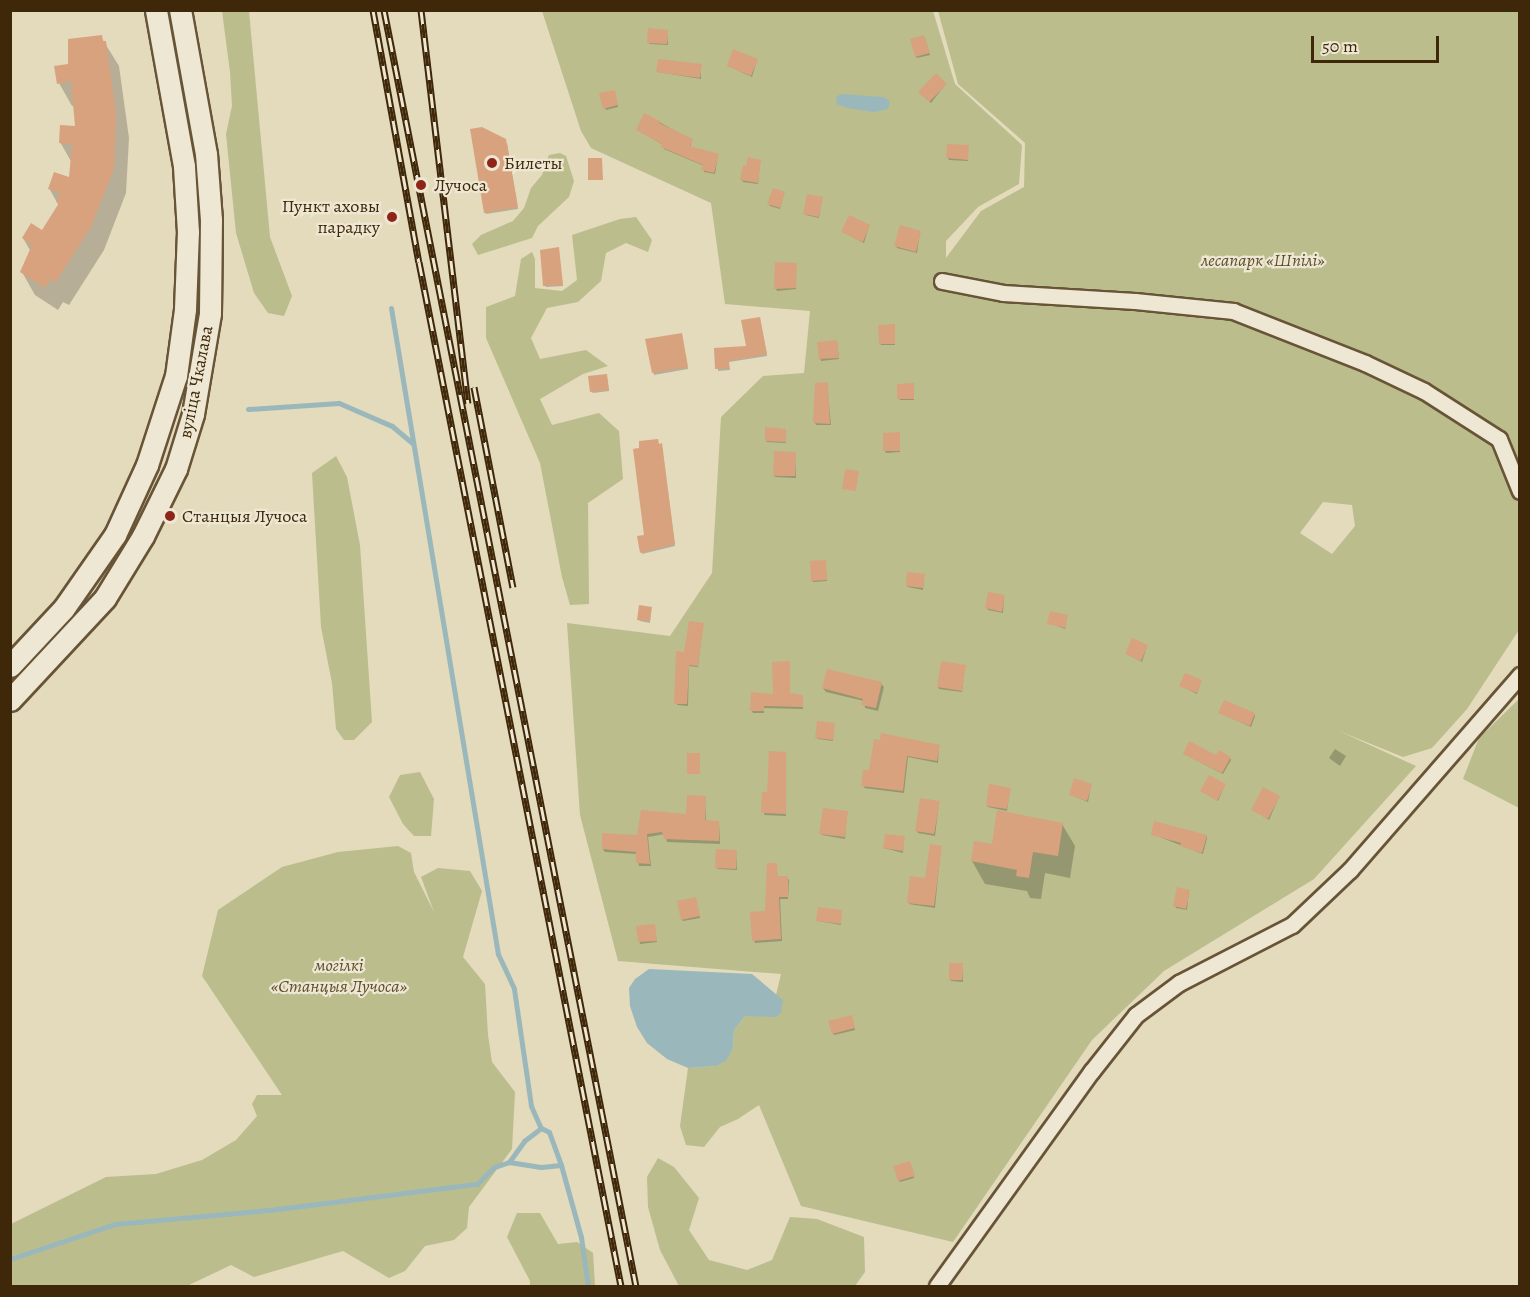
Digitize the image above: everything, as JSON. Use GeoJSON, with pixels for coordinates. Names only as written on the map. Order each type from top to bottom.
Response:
{"type":"FeatureCollection","features":[{"type":"Feature","properties":{"kind":"main road","name":"вуліца Чкалава"},"geometry":{"type":"LineString","coordinates":[[10,666],[64,608],[115,536],[147,465],[176,376],[185,309],[188,232],[184,166],[156,10]]}},
{"type":"Feature","properties":{"kind":"main road","name":"вуліца Чкалава"},"geometry":{"type":"LineString","coordinates":[[10,700],[105,598],[143,536],[176,469],[193,414],[210,313],[211,220],[206,153],[180,10]]}},
{"type":"Feature","properties":{"kind":"street"},"geometry":{"type":"LineString","coordinates":[[942,280],[1003,293],[1135,301],[1233,312],[1365,363],[1424,391],[1499,439],[1520,491]]}},
{"type":"Feature","properties":{"kind":"street"},"geometry":{"type":"LineString","coordinates":[[185,309],[210,313]]}},
{"type":"Feature","properties":{"kind":"street"},"geometry":{"type":"LineString","coordinates":[[937,1287],[1091,1072],[1136,1015],[1179,983],[1292,925],[1350,870],[1520,675]]}},
{"type":"Feature","properties":{"kind":"green space"},"geometry":{"type":"Polygon","coordinates":[[[222,11],[249,11],[270,237],[292,296],[284,316],[268,313],[254,293],[236,233],[226,134],[232,106],[230,72],[222,11]]]}},
{"type":"Feature","properties":{"kind":"green space","name":"лесапарк «Шпілі»"},"geometry":{"type":"Polygon","coordinates":[[[542,11],[933,11],[955,84],[1022,145],[1019,184],[978,207],[946,241],[946,258],[981,211],[1024,187],[1025,143],[958,84],[938,11],[1519,11],[1519,630],[1467,709],[1432,748],[1403,757],[1339,731],[1416,766],[1314,879],[1164,971],[1092,1040],[953,1242],[801,1206],[759,1105],[738,1119],[720,1127],[704,1147],[686,1145],[680,1126],[688,1068],[716,1066],[733,1048],[734,1030],[745,1016],[771,1016],[781,974],[618,961],[580,815],[567,623],[670,636],[712,573],[721,417],[763,376],[804,373],[810,311],[725,304],[711,203],[591,148],[581,131],[542,11]],[[1323,502],[1300,533],[1332,554],[1355,526],[1352,505],[1323,502]]]}},
{"type":"Feature","properties":{"kind":"green space"},"geometry":{"type":"Polygon","coordinates":[[[560,153],[566,156],[574,181],[569,197],[538,226],[532,238],[478,255],[472,244],[481,235],[513,221],[524,208],[531,188],[542,175],[549,155],[560,153]]]}},
{"type":"Feature","properties":{"kind":"green space"},"geometry":{"type":"Polygon","coordinates":[[[636,217],[652,240],[648,252],[626,243],[606,253],[601,281],[578,302],[547,308],[531,338],[540,359],[586,350],[608,366],[583,374],[540,399],[552,425],[599,413],[619,431],[623,479],[588,503],[589,604],[570,605],[562,577],[540,463],[486,338],[486,307],[515,296],[521,259],[532,252],[535,259],[535,288],[562,291],[577,280],[572,235],[620,219],[636,217]]]}},
{"type":"Feature","properties":{"kind":"green space"},"geometry":{"type":"Polygon","coordinates":[[[336,456],[347,477],[360,545],[372,722],[354,740],[344,740],[336,729],[332,683],[321,627],[312,473],[336,456]]]}},
{"type":"Feature","properties":{"kind":"green space"},"geometry":{"type":"Polygon","coordinates":[[[1519,699],[1519,808],[1463,779],[1479,738],[1519,699]]]}},
{"type":"Feature","properties":{"kind":"green space"},"geometry":{"type":"Polygon","coordinates":[[[420,772],[434,799],[431,836],[414,836],[403,824],[389,797],[400,775],[420,772]]]}},
{"type":"Feature","properties":{"kind":"green space","name":"могілкі «Станцыя Лучоса»"},"geometry":{"type":"Polygon","coordinates":[[[398,846],[411,853],[414,872],[434,912],[421,877],[438,868],[470,871],[482,891],[463,957],[485,984],[492,1062],[515,1092],[512,1149],[469,1207],[467,1228],[454,1240],[425,1246],[405,1271],[389,1278],[343,1251],[254,1277],[231,1265],[187,1286],[11,1286],[11,1224],[106,1177],[156,1174],[202,1160],[236,1140],[257,1116],[252,1104],[257,1095],[282,1095],[202,976],[218,910],[282,867],[338,852],[398,846]]]}},
{"type":"Feature","properties":{"kind":"green space"},"geometry":{"type":"Polygon","coordinates":[[[658,1158],[674,1167],[699,1198],[689,1230],[709,1260],[747,1270],[772,1260],[790,1217],[817,1219],[864,1237],[865,1272],[855,1286],[679,1286],[660,1250],[648,1207],[647,1177],[658,1158]]]}},
{"type":"Feature","properties":{"kind":"green space"},"geometry":{"type":"Polygon","coordinates":[[[517,1213],[540,1213],[558,1244],[577,1242],[593,1253],[595,1286],[530,1286],[530,1281],[507,1237],[517,1213]]]}},
{"type":"Feature","properties":{"kind":"water"},"geometry":{"type":"Polygon","coordinates":[[[841,94],[884,97],[890,102],[888,109],[874,112],[847,108],[837,104],[836,97],[841,94]]]}},
{"type":"Feature","properties":{"kind":"water"},"geometry":{"type":"Polygon","coordinates":[[[649,969],[752,974],[783,1000],[781,1013],[776,1017],[745,1016],[734,1030],[733,1048],[726,1061],[716,1066],[688,1068],[667,1059],[647,1043],[637,1027],[630,1006],[629,988],[635,979],[649,969]]]}},
{"type":"Feature","properties":{"kind":"building"},"geometry":{"type":"Polygon","coordinates":[[[648,28],[668,30],[667,44],[647,43],[648,28]]]}},
{"type":"Feature","properties":{"kind":"building"},"geometry":{"type":"Polygon","coordinates":[[[102,35],[103,41],[106,41],[116,114],[114,169],[91,227],[55,283],[50,279],[45,288],[20,272],[32,245],[22,238],[31,223],[42,230],[59,203],[56,202],[60,193],[48,189],[54,172],[69,177],[72,144],[59,143],[60,125],[75,126],[71,81],[57,84],[54,66],[68,64],[68,39],[102,35]]]}},
{"type":"Feature","properties":{"kind":"building"},"geometry":{"type":"Polygon","coordinates":[[[924,35],[930,53],[915,57],[910,39],[924,35]]]}},
{"type":"Feature","properties":{"kind":"building"},"geometry":{"type":"Polygon","coordinates":[[[733,49],[758,59],[751,76],[727,66],[733,49]]]}},
{"type":"Feature","properties":{"kind":"building"},"geometry":{"type":"Polygon","coordinates":[[[658,59],[702,64],[700,78],[656,72],[658,59]]]}},
{"type":"Feature","properties":{"kind":"building"},"geometry":{"type":"Polygon","coordinates":[[[936,73],[947,84],[929,102],[918,92],[936,73]]]}},
{"type":"Feature","properties":{"kind":"building"},"geometry":{"type":"Polygon","coordinates":[[[615,90],[618,105],[603,109],[599,93],[615,90]]]}},
{"type":"Feature","properties":{"kind":"building"},"geometry":{"type":"Polygon","coordinates":[[[644,113],[660,121],[659,123],[693,139],[690,146],[719,154],[714,173],[701,170],[703,165],[661,147],[662,144],[636,130],[644,113]]]}},
{"type":"Feature","properties":{"kind":"building"},"geometry":{"type":"Polygon","coordinates":[[[482,127],[506,139],[518,207],[484,213],[470,129],[482,127]]]}},
{"type":"Feature","properties":{"kind":"building"},"geometry":{"type":"Polygon","coordinates":[[[947,144],[969,145],[968,160],[946,158],[947,144]]]}},
{"type":"Feature","properties":{"kind":"building"},"geometry":{"type":"Polygon","coordinates":[[[748,157],[761,160],[758,183],[740,180],[743,165],[746,166],[748,157]]]}},
{"type":"Feature","properties":{"kind":"building"},"geometry":{"type":"Polygon","coordinates":[[[588,158],[602,158],[603,180],[588,180],[588,158]]]}},
{"type":"Feature","properties":{"kind":"building"},"geometry":{"type":"Polygon","coordinates":[[[773,188],[785,192],[780,208],[767,204],[773,188]]]}},
{"type":"Feature","properties":{"kind":"building"},"geometry":{"type":"Polygon","coordinates":[[[807,194],[823,197],[819,217],[803,214],[807,194]]]}},
{"type":"Feature","properties":{"kind":"building"},"geometry":{"type":"Polygon","coordinates":[[[849,215],[870,225],[863,242],[841,232],[849,215]]]}},
{"type":"Feature","properties":{"kind":"building"},"geometry":{"type":"Polygon","coordinates":[[[900,225],[921,231],[916,252],[894,246],[900,225]]]}},
{"type":"Feature","properties":{"kind":"building"},"geometry":{"type":"Polygon","coordinates":[[[559,247],[563,285],[543,286],[540,250],[559,247]]]}},
{"type":"Feature","properties":{"kind":"building"},"geometry":{"type":"Polygon","coordinates":[[[775,262],[797,263],[796,288],[774,289],[775,262]]]}},
{"type":"Feature","properties":{"kind":"building"},"geometry":{"type":"Polygon","coordinates":[[[760,317],[767,354],[729,361],[729,368],[715,369],[714,348],[746,346],[741,320],[760,317]]]}},
{"type":"Feature","properties":{"kind":"building"},"geometry":{"type":"Polygon","coordinates":[[[895,324],[895,344],[879,344],[878,325],[895,324]]]}},
{"type":"Feature","properties":{"kind":"building"},"geometry":{"type":"Polygon","coordinates":[[[682,333],[688,367],[652,373],[645,339],[682,333]]]}},
{"type":"Feature","properties":{"kind":"building"},"geometry":{"type":"Polygon","coordinates":[[[837,340],[839,358],[819,359],[817,342],[837,340]]]}},
{"type":"Feature","properties":{"kind":"building"},"geometry":{"type":"Polygon","coordinates":[[[607,374],[609,390],[590,392],[588,376],[607,374]]]}},
{"type":"Feature","properties":{"kind":"building"},"geometry":{"type":"Polygon","coordinates":[[[828,382],[830,424],[813,423],[815,383],[828,382]]]}},
{"type":"Feature","properties":{"kind":"building"},"geometry":{"type":"Polygon","coordinates":[[[914,383],[914,399],[897,399],[897,384],[914,383]]]}},
{"type":"Feature","properties":{"kind":"building"},"geometry":{"type":"Polygon","coordinates":[[[765,427],[786,429],[786,442],[765,441],[765,427]]]}},
{"type":"Feature","properties":{"kind":"building"},"geometry":{"type":"Polygon","coordinates":[[[900,432],[900,451],[883,451],[883,433],[900,432]]]}},
{"type":"Feature","properties":{"kind":"building"},"geometry":{"type":"Polygon","coordinates":[[[658,439],[659,444],[662,443],[675,544],[640,553],[637,536],[644,535],[633,449],[639,448],[639,441],[658,439]]]}},
{"type":"Feature","properties":{"kind":"building"},"geometry":{"type":"Polygon","coordinates":[[[774,451],[796,452],[795,476],[773,476],[774,451]]]}},
{"type":"Feature","properties":{"kind":"building"},"geometry":{"type":"Polygon","coordinates":[[[845,469],[859,471],[856,491],[842,489],[845,469]]]}},
{"type":"Feature","properties":{"kind":"building"},"geometry":{"type":"Polygon","coordinates":[[[826,560],[827,580],[811,581],[810,561],[826,560]]]}},
{"type":"Feature","properties":{"kind":"building"},"geometry":{"type":"Polygon","coordinates":[[[907,572],[925,574],[923,588],[906,586],[907,572]]]}},
{"type":"Feature","properties":{"kind":"building"},"geometry":{"type":"Polygon","coordinates":[[[988,592],[1005,595],[1002,612],[985,608],[988,592]]]}},
{"type":"Feature","properties":{"kind":"building"},"geometry":{"type":"Polygon","coordinates":[[[639,605],[652,607],[650,621],[637,620],[639,605]]]}},
{"type":"Feature","properties":{"kind":"building"},"geometry":{"type":"Polygon","coordinates":[[[1050,611],[1068,615],[1065,628],[1047,624],[1050,611]]]}},
{"type":"Feature","properties":{"kind":"building"},"geometry":{"type":"Polygon","coordinates":[[[689,621],[704,623],[698,666],[689,665],[687,704],[674,704],[676,651],[684,652],[689,621]]]}},
{"type":"Feature","properties":{"kind":"building"},"geometry":{"type":"Polygon","coordinates":[[[1132,638],[1148,645],[1141,661],[1125,654],[1132,638]]]}},
{"type":"Feature","properties":{"kind":"building"},"geometry":{"type":"Polygon","coordinates":[[[790,661],[790,693],[803,695],[803,707],[764,706],[764,711],[750,711],[751,692],[773,694],[772,662],[790,661]]]}},
{"type":"Feature","properties":{"kind":"building"},"geometry":{"type":"Polygon","coordinates":[[[941,661],[966,665],[962,691],[937,687],[941,661]]]}},
{"type":"Feature","properties":{"kind":"building"},"geometry":{"type":"Polygon","coordinates":[[[827,669],[882,682],[876,708],[861,705],[863,699],[822,688],[827,669]]]}},
{"type":"Feature","properties":{"kind":"building"},"geometry":{"type":"Polygon","coordinates":[[[1185,673],[1202,680],[1197,693],[1179,686],[1185,673]]]}},
{"type":"Feature","properties":{"kind":"building"},"geometry":{"type":"Polygon","coordinates":[[[1224,700],[1255,713],[1250,726],[1218,713],[1224,700]]]}},
{"type":"Feature","properties":{"kind":"building"},"geometry":{"type":"Polygon","coordinates":[[[817,721],[835,723],[833,740],[815,738],[817,721]]]}},
{"type":"Feature","properties":{"kind":"building"},"geometry":{"type":"Polygon","coordinates":[[[881,733],[940,745],[937,761],[907,756],[903,791],[861,786],[863,770],[869,770],[874,739],[880,740],[881,733]]]}},
{"type":"Feature","properties":{"kind":"building"},"geometry":{"type":"Polygon","coordinates":[[[1189,741],[1216,755],[1219,750],[1231,757],[1222,773],[1183,754],[1189,741]]]}},
{"type":"Feature","properties":{"kind":"building"},"geometry":{"type":"Polygon","coordinates":[[[769,751],[786,752],[786,814],[761,813],[762,792],[767,792],[769,751]]]}},
{"type":"Feature","properties":{"kind":"building"},"geometry":{"type":"Polygon","coordinates":[[[687,753],[700,753],[700,774],[687,774],[687,753]]]}},
{"type":"Feature","properties":{"kind":"building"},"geometry":{"type":"Polygon","coordinates":[[[1209,775],[1226,784],[1217,801],[1200,791],[1209,775]]]}},
{"type":"Feature","properties":{"kind":"building"},"geometry":{"type":"Polygon","coordinates":[[[1074,778],[1092,784],[1087,801],[1069,795],[1074,778]]]}},
{"type":"Feature","properties":{"kind":"building"},"geometry":{"type":"Polygon","coordinates":[[[989,784],[1011,788],[1007,809],[986,806],[989,784]]]}},
{"type":"Feature","properties":{"kind":"building"},"geometry":{"type":"Polygon","coordinates":[[[1263,787],[1280,796],[1268,819],[1251,810],[1263,787]]]}},
{"type":"Feature","properties":{"kind":"building"},"geometry":{"type":"Polygon","coordinates":[[[687,795],[706,796],[705,820],[719,821],[719,841],[664,839],[662,832],[647,834],[650,864],[636,863],[636,852],[602,849],[602,833],[637,835],[641,810],[686,814],[687,795]]]}},
{"type":"Feature","properties":{"kind":"building"},"geometry":{"type":"Polygon","coordinates":[[[920,798],[940,801],[934,834],[915,831],[920,798]]]}},
{"type":"Feature","properties":{"kind":"building"},"geometry":{"type":"Polygon","coordinates":[[[823,808],[848,811],[845,837],[819,834],[823,808]]]}},
{"type":"Feature","properties":{"kind":"building"},"geometry":{"type":"Polygon","coordinates":[[[997,810],[1063,823],[1058,856],[1033,852],[1029,878],[1016,876],[1017,870],[971,861],[974,841],[992,844],[997,810]]]}},
{"type":"Feature","properties":{"kind":"building"},"geometry":{"type":"Polygon","coordinates":[[[1154,821],[1207,835],[1202,853],[1180,846],[1181,843],[1151,835],[1154,821]]]}},
{"type":"Feature","properties":{"kind":"building"},"geometry":{"type":"Polygon","coordinates":[[[885,834],[905,836],[903,851],[883,848],[885,834]]]}},
{"type":"Feature","properties":{"kind":"building"},"geometry":{"type":"Polygon","coordinates":[[[930,844],[942,846],[934,906],[907,903],[910,876],[925,878],[930,844]]]}},
{"type":"Feature","properties":{"kind":"building"},"geometry":{"type":"Polygon","coordinates":[[[716,849],[737,850],[736,869],[715,868],[716,849]]]}},
{"type":"Feature","properties":{"kind":"building"},"geometry":{"type":"Polygon","coordinates":[[[767,863],[777,863],[778,876],[788,876],[788,897],[779,897],[781,939],[752,941],[750,912],[765,911],[767,863]]]}},
{"type":"Feature","properties":{"kind":"building"},"geometry":{"type":"Polygon","coordinates":[[[1177,887],[1190,890],[1186,909],[1173,906],[1177,887]]]}},
{"type":"Feature","properties":{"kind":"building"},"geometry":{"type":"Polygon","coordinates":[[[696,897],[700,916],[681,920],[677,901],[696,897]]]}},
{"type":"Feature","properties":{"kind":"building"},"geometry":{"type":"Polygon","coordinates":[[[818,907],[842,910],[841,924],[816,921],[818,907]]]}},
{"type":"Feature","properties":{"kind":"building"},"geometry":{"type":"Polygon","coordinates":[[[655,924],[657,941],[638,942],[636,926],[655,924]]]}},
{"type":"Feature","properties":{"kind":"building"},"geometry":{"type":"Polygon","coordinates":[[[949,963],[963,963],[962,980],[949,980],[949,963]]]}},
{"type":"Feature","properties":{"kind":"building"},"geometry":{"type":"Polygon","coordinates":[[[852,1015],[855,1028],[832,1034],[828,1021],[852,1015]]]}},
{"type":"Feature","properties":{"kind":"building"},"geometry":{"type":"Polygon","coordinates":[[[910,1161],[915,1176],[898,1181],[893,1166],[910,1161]]]}},
{"type":"Feature","properties":{"kind":"waterway"},"geometry":{"type":"LineString","coordinates":[[391,308],[498,954],[514,989],[531,1106],[541,1128],[549,1132],[561,1165],[581,1237],[588,1286]]}},
{"type":"Feature","properties":{"kind":"waterway"},"geometry":{"type":"LineString","coordinates":[[248,409],[339,403],[392,426],[412,443]]}},
{"type":"Feature","properties":{"kind":"waterway"},"geometry":{"type":"LineString","coordinates":[[10,1259],[115,1224],[270,1210],[477,1184],[494,1167],[509,1162],[524,1141],[541,1128]]}},
{"type":"Feature","properties":{"kind":"waterway"},"geometry":{"type":"LineString","coordinates":[[509,1162],[541,1167],[561,1165]]}},
{"type":"Feature","properties":{"kind":"railway"},"geometry":{"type":"LineString","coordinates":[[373,10],[419,262],[621,1286]]}},
{"type":"Feature","properties":{"kind":"railway"},"geometry":{"type":"LineString","coordinates":[[384,10],[636,1286]]}},
{"type":"Feature","properties":{"kind":"railway"},"geometry":{"type":"LineString","coordinates":[[421,10],[468,403]]}},
{"type":"Feature","properties":{"kind":"railway"},"geometry":{"type":"LineString","coordinates":[[474,387],[513,587]]}},
{"type":"Feature","properties":{"kind":"place","name":"Билеты"},"geometry":{"type":"Point","coordinates":[492,163]}},
{"type":"Feature","properties":{"kind":"place","name":"Лучоса"},"geometry":{"type":"Point","coordinates":[421,185]}},
{"type":"Feature","properties":{"kind":"place","name":"Пункт аховы парадку"},"geometry":{"type":"Point","coordinates":[392,217]}},
{"type":"Feature","properties":{"kind":"place","name":"Станцыя Лучоса"},"geometry":{"type":"Point","coordinates":[170,516]}}]}
